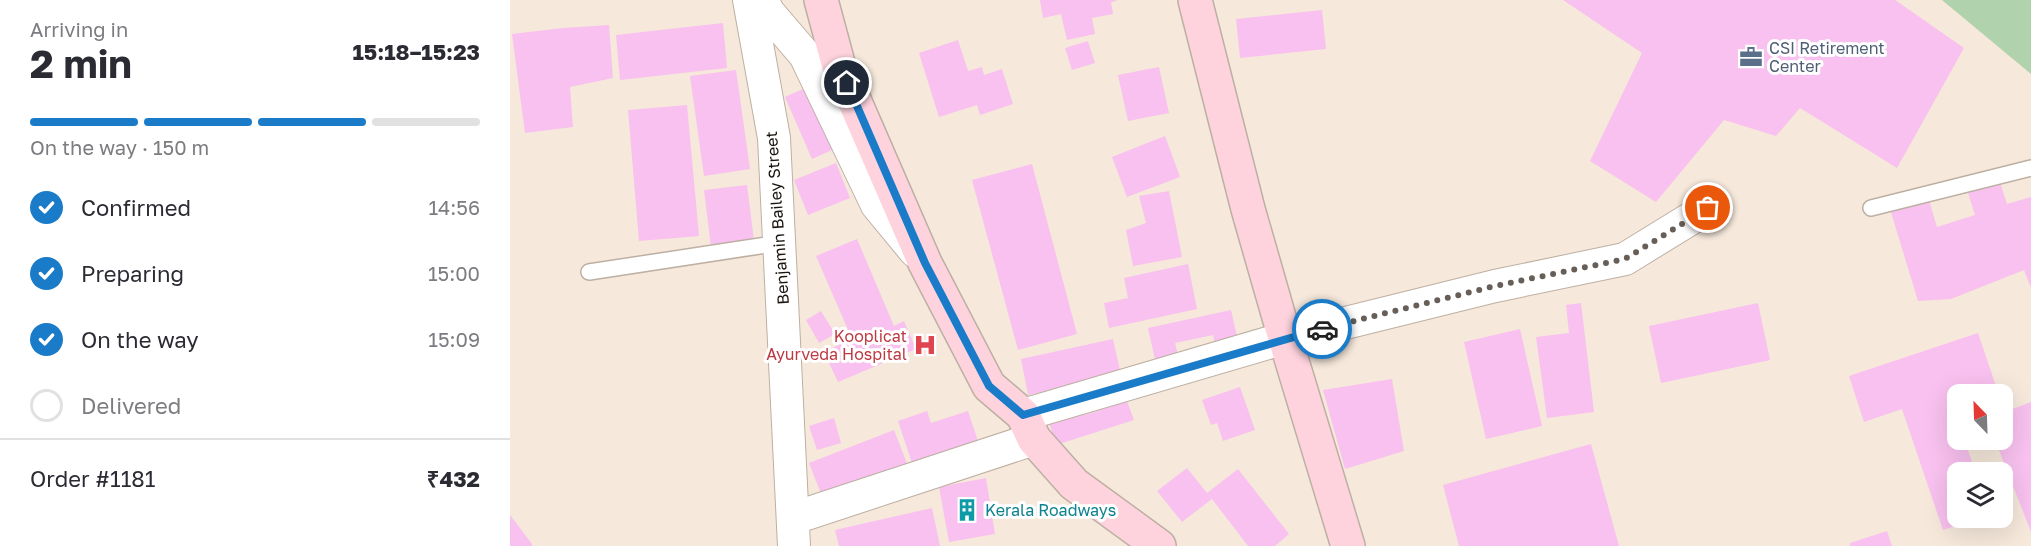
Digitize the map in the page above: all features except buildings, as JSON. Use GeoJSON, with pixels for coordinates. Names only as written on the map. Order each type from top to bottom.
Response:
{"type":"FeatureCollection","features":[{"type":"Feature","properties":{"kind":"main road"},"geometry":{"type":"LineString","coordinates":[[821,0],[838,63],[925,263],[989,386],[1029,427],[1074,484],[1159,546]]}},
{"type":"Feature","properties":{"kind":"main road"},"geometry":{"type":"LineString","coordinates":[[1195,0],[1248,209],[1348,546]]}},
{"type":"Feature","properties":{"kind":"street","name":"Benjamin Bailey Street"},"geometry":{"type":"LineString","coordinates":[[749,0],[774,138],[794,532]]}},
{"type":"Feature","properties":{"kind":"street"},"geometry":{"type":"LineString","coordinates":[[762,0],[769,13],[805,55],[877,205],[925,263]]}},
{"type":"Feature","properties":{"kind":"street"},"geometry":{"type":"LineString","coordinates":[[794,532],[1029,427],[1285,338],[1495,286],[1625,259],[1708,208]]}},
{"type":"Feature","properties":{"kind":"lane"},"geometry":{"type":"LineString","coordinates":[[1871,208],[2031,168]]}},
{"type":"Feature","properties":{"kind":"lane"},"geometry":{"type":"LineString","coordinates":[[589,272],[779,243]]}},
{"type":"Feature","properties":{"kind":"green space"},"geometry":{"type":"Polygon","coordinates":[[[1942,0],[2031,0],[2031,74],[1942,0]]]}},
{"type":"Feature","properties":{"kind":"way so far"},"geometry":{"type":"LineString","coordinates":[[1322,329],[1495,286],[1625,259],[1708,208]]}},
{"type":"Feature","properties":{"kind":"place","name":"CSI Retirement Center"},"geometry":{"type":"Point","coordinates":[1751,57]}},
{"type":"Feature","properties":{"kind":"place","name":"Kooplicat Ayurveda Hospital"},"geometry":{"type":"Point","coordinates":[925,345]}},
{"type":"Feature","properties":{"kind":"place","name":"Kerala Roadways"},"geometry":{"type":"Point","coordinates":[967,510]}},
{"type":"Feature","properties":{"kind":"route"},"geometry":{"type":"LineString","coordinates":[[847,83],[925,263],[989,386],[1023,415],[1322,329]]}}]}
